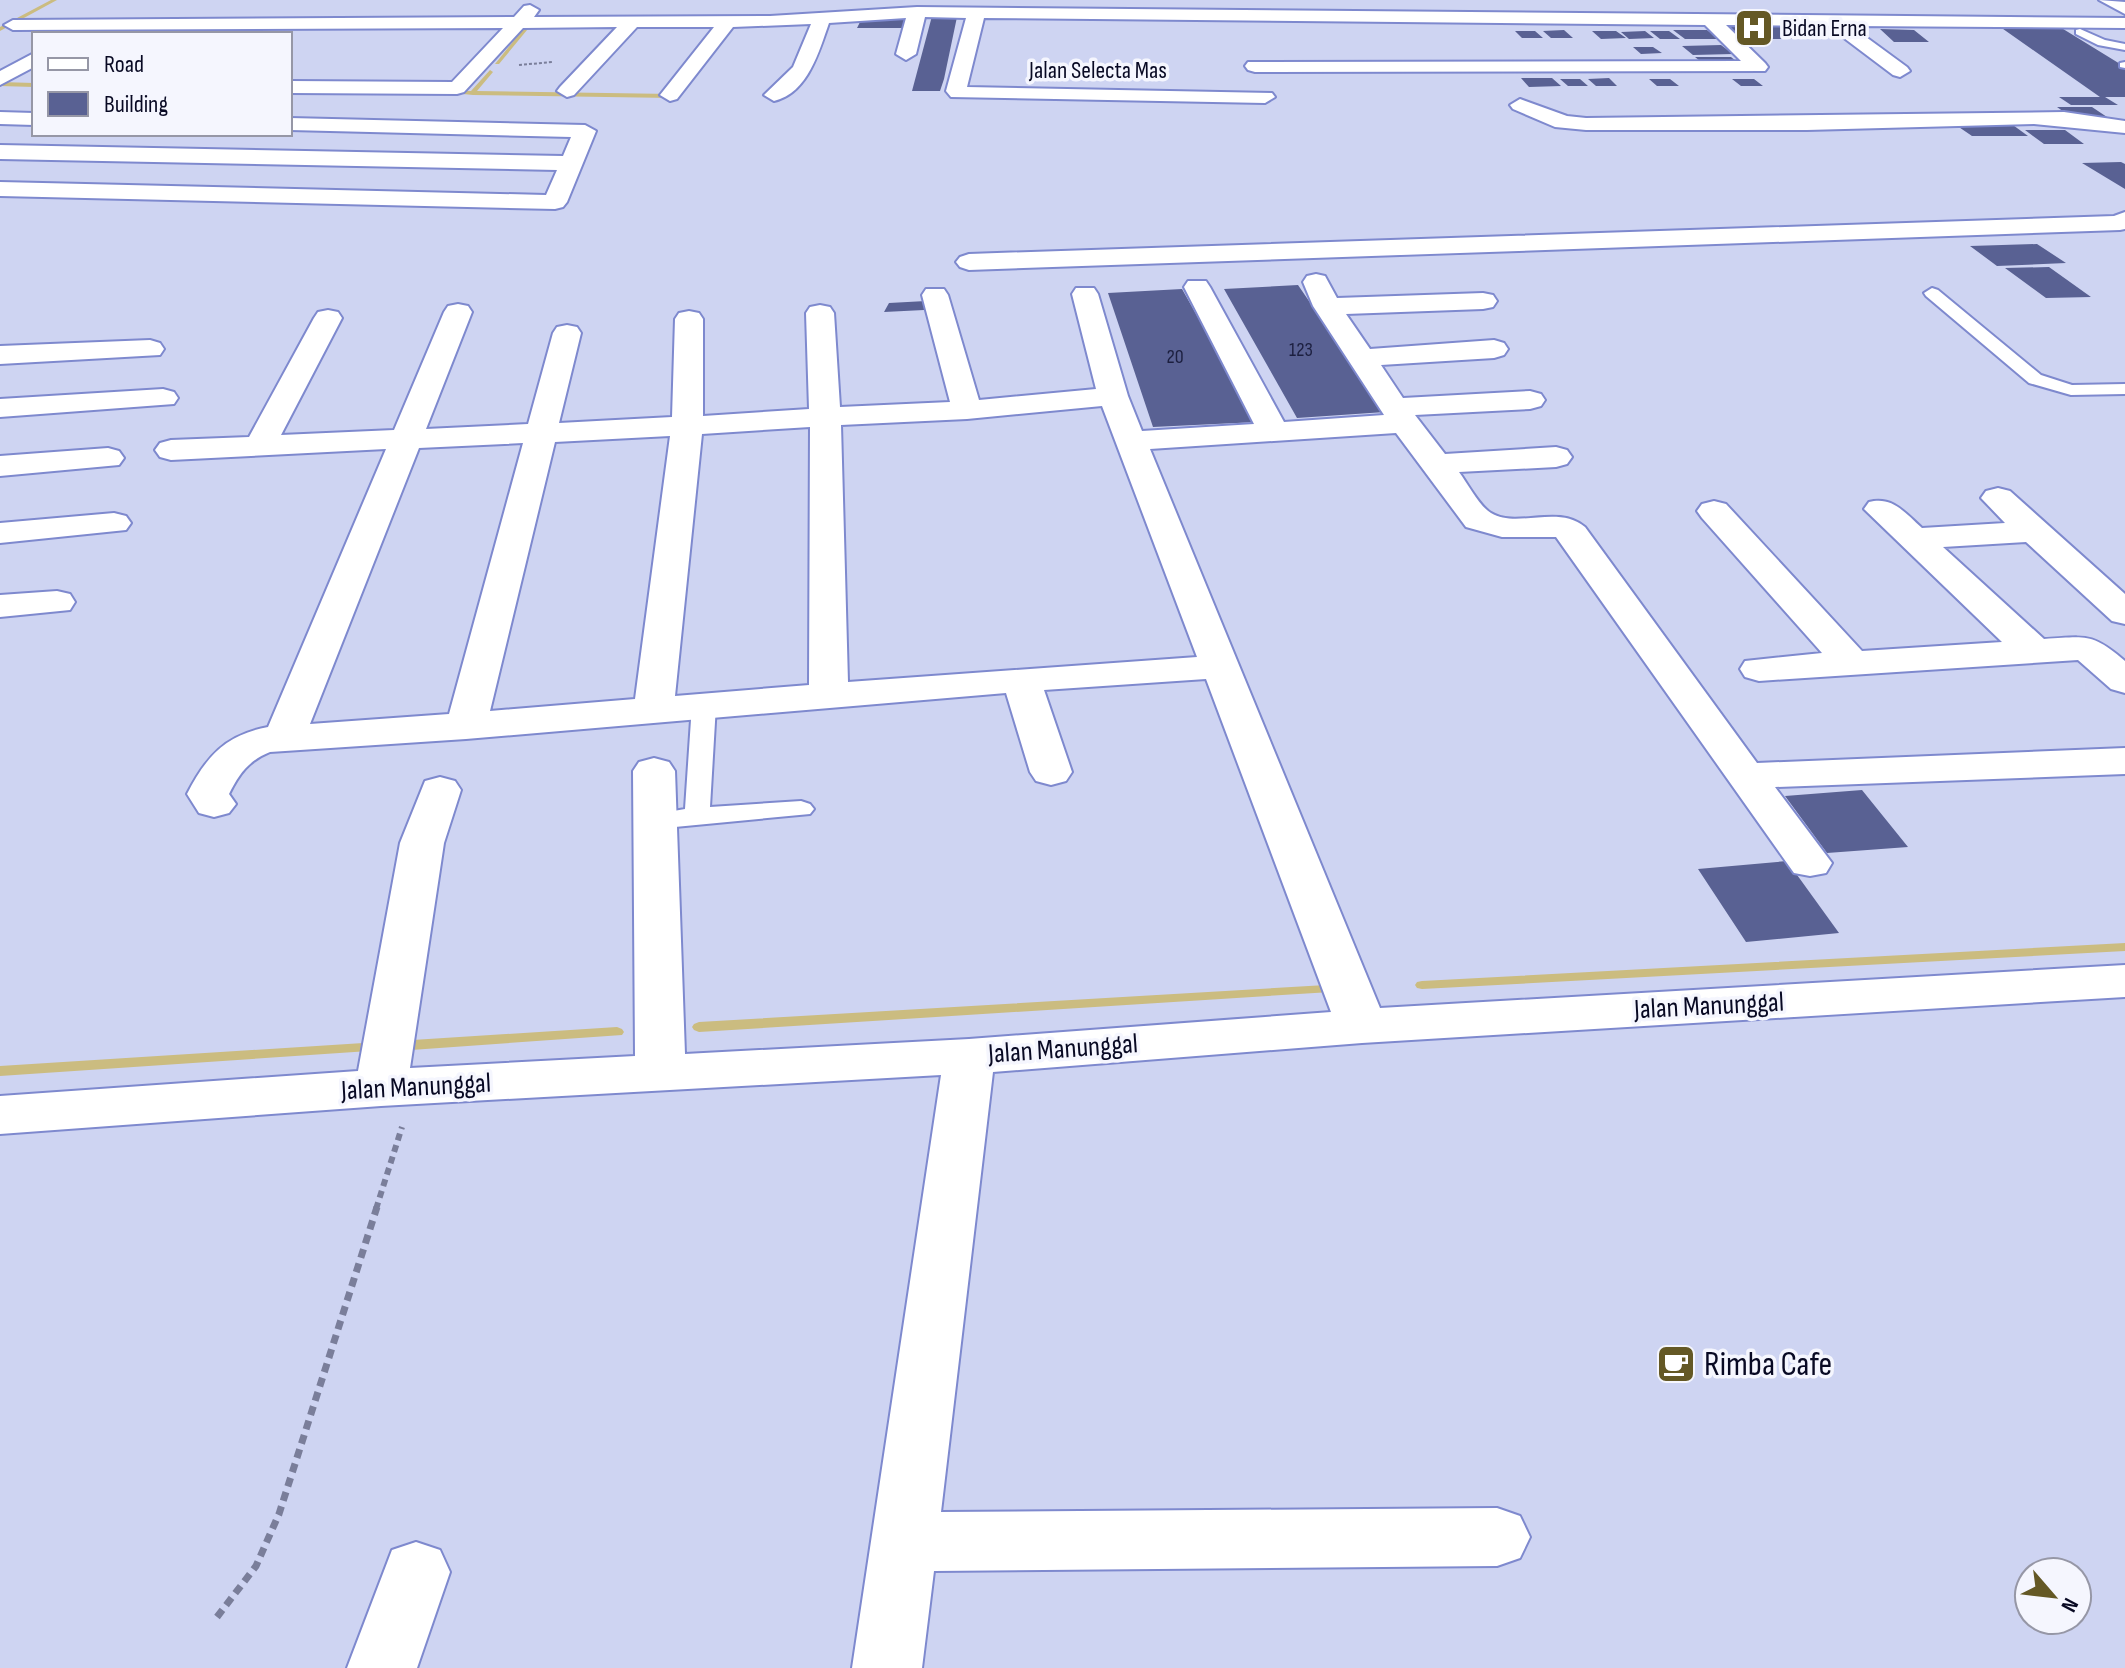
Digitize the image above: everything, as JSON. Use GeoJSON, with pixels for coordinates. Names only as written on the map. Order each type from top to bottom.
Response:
{"type":"FeatureCollection","features":[{"type":"Feature","properties":{"kind":"main road"},"geometry":{"type":"LineString","coordinates":[[2108,0],[2125,9]]}},
{"type":"Feature","properties":{"kind":"main road"},"geometry":{"type":"LineString","coordinates":[[509,3],[543,2]]}},
{"type":"Feature","properties":{"kind":"main road"},"geometry":{"type":"LineString","coordinates":[[292,87],[457,88],[497,44],[543,2]]}},
{"type":"Feature","properties":{"kind":"main road"},"geometry":{"type":"LineString","coordinates":[[338,24],[364,4]]}},
{"type":"Feature","properties":{"kind":"main road"},"geometry":{"type":"LineString","coordinates":[[7,20],[50,5]]}},
{"type":"Feature","properties":{"kind":"main road"},"geometry":{"type":"LineString","coordinates":[[168,29],[202,5]]}},
{"type":"Feature","properties":{"kind":"main road"},"geometry":{"type":"LineString","coordinates":[[7,20],[168,29],[338,24],[727,22],[917,12],[2125,23]]}},
{"type":"Feature","properties":{"kind":"main road"},"geometry":{"type":"LineString","coordinates":[[906,54],[917,12]]}},
{"type":"Feature","properties":{"kind":"main road","name":"Jalan Selecta Mas"},"geometry":{"type":"LineString","coordinates":[[976,13],[976,41],[969,68],[956,91],[963,94],[1272,96],[1250,69],[1242,15]]}},
{"type":"Feature","properties":{"kind":"main road"},"geometry":{"type":"LineString","coordinates":[[1460,16],[1472,44],[1513,99],[1563,122],[1882,122],[1985,117],[2077,119],[2125,127]]}},
{"type":"Feature","properties":{"kind":"main road"},"geometry":{"type":"LineString","coordinates":[[774,95],[802,70],[822,18]]}},
{"type":"Feature","properties":{"kind":"main road"},"geometry":{"type":"LineString","coordinates":[[1250,69],[1490,67],[1765,74],[1710,19]]}},
{"type":"Feature","properties":{"kind":"main road"},"geometry":{"type":"LineString","coordinates":[[1833,21],[1900,71]]}},
{"type":"Feature","properties":{"kind":"main road"},"geometry":{"type":"LineString","coordinates":[[567,91],[632,22]]}},
{"type":"Feature","properties":{"kind":"main road"},"geometry":{"type":"LineString","coordinates":[[670,95],[727,22]]}},
{"type":"Feature","properties":{"kind":"main road"},"geometry":{"type":"LineString","coordinates":[[468,44],[497,44]]}},
{"type":"Feature","properties":{"kind":"main road"},"geometry":{"type":"LineString","coordinates":[[1705,44],[1736,44]]}},
{"type":"Feature","properties":{"kind":"main road"},"geometry":{"type":"LineString","coordinates":[[0,81],[30,50]]}},
{"type":"Feature","properties":{"kind":"main road"},"geometry":{"type":"LineString","coordinates":[[357,88],[378,71]]}},
{"type":"Feature","properties":{"kind":"main road"},"geometry":{"type":"LineString","coordinates":[[0,81],[32,83]]}},
{"type":"Feature","properties":{"kind":"main road"},"geometry":{"type":"LineString","coordinates":[[1513,99],[1551,92]]}},
{"type":"Feature","properties":{"kind":"main road"},"geometry":{"type":"LineString","coordinates":[[0,118],[32,119]]}},
{"type":"Feature","properties":{"kind":"main road"},"geometry":{"type":"LineString","coordinates":[[0,189],[555,202],[585,131],[292,124]]}},
{"type":"Feature","properties":{"kind":"main road"},"geometry":{"type":"LineString","coordinates":[[0,152],[571,163]]}},
{"type":"Feature","properties":{"kind":"main road"},"geometry":{"type":"LineString","coordinates":[[969,262],[1891,232],[2120,223],[2125,219]]}},
{"type":"Feature","properties":{"kind":"main road"},"geometry":{"type":"LineString","coordinates":[[1197,287],[1275,433]]}},
{"type":"Feature","properties":{"kind":"main road"},"geometry":{"type":"LineString","coordinates":[[1085,294],[1113,396],[1362,1026]]}},
{"type":"Feature","properties":{"kind":"main road"},"geometry":{"type":"LineString","coordinates":[[1483,301],[1321,294],[1401,415],[1478,520],[1502,527],[1552,525],[1565,527],[1573,534],[1810,863]]}},
{"type":"Feature","properties":{"kind":"main road"},"geometry":{"type":"LineString","coordinates":[[935,295],[967,410]]}},
{"type":"Feature","properties":{"kind":"main road"},"geometry":{"type":"LineString","coordinates":[[283,739],[325,647],[404,438],[458,312]]}},
{"type":"Feature","properties":{"kind":"main road"},"geometry":{"type":"LineString","coordinates":[[820,313],[825,417],[829,696]]}},
{"type":"Feature","properties":{"kind":"main road"},"geometry":{"type":"LineString","coordinates":[[260,446],[328,318]]}},
{"type":"Feature","properties":{"kind":"main road"},"geometry":{"type":"LineString","coordinates":[[654,709],[687,426],[689,319]]}},
{"type":"Feature","properties":{"kind":"main road"},"geometry":{"type":"LineString","coordinates":[[466,727],[567,333]]}},
{"type":"Feature","properties":{"kind":"main road"},"geometry":{"type":"LineString","coordinates":[[0,355],[150,349]]}},
{"type":"Feature","properties":{"kind":"main road"},"geometry":{"type":"LineString","coordinates":[[1362,358],[1494,349]]}},
{"type":"Feature","properties":{"kind":"main road"},"geometry":{"type":"LineString","coordinates":[[0,386],[30,353]]}},
{"type":"Feature","properties":{"kind":"main road"},"geometry":{"type":"LineString","coordinates":[[171,450],[541,434],[967,410],[1113,396]]}},
{"type":"Feature","properties":{"kind":"main road"},"geometry":{"type":"LineString","coordinates":[[0,408],[163,398]]}},
{"type":"Feature","properties":{"kind":"main road"},"geometry":{"type":"LineString","coordinates":[[1131,441],[1275,433],[1530,400]]}},
{"type":"Feature","properties":{"kind":"main road"},"geometry":{"type":"LineString","coordinates":[[1436,464],[1556,457]]}},
{"type":"Feature","properties":{"kind":"main road"},"geometry":{"type":"LineString","coordinates":[[0,466],[108,458]]}},
{"type":"Feature","properties":{"kind":"main road"},"geometry":{"type":"LineString","coordinates":[[1998,498],[2125,613]]}},
{"type":"Feature","properties":{"kind":"main road"},"geometry":{"type":"LineString","coordinates":[[1881,509],[2034,651]]}},
{"type":"Feature","properties":{"kind":"main road"},"geometry":{"type":"LineString","coordinates":[[1714,511],[1852,663]]}},
{"type":"Feature","properties":{"kind":"main road"},"geometry":{"type":"LineString","coordinates":[[0,533],[114,523]]}},
{"type":"Feature","properties":{"kind":"main road"},"geometry":{"type":"LineString","coordinates":[[1913,539],[2034,531]]}},
{"type":"Feature","properties":{"kind":"main road"},"geometry":{"type":"LineString","coordinates":[[0,606],[57,602]]}},
{"type":"Feature","properties":{"kind":"main road"},"geometry":{"type":"LineString","coordinates":[[1759,669],[2125,644]]}},
{"type":"Feature","properties":{"kind":"main road"},"geometry":{"type":"LineString","coordinates":[[2087,648],[2125,681]]}},
{"type":"Feature","properties":{"kind":"main road"},"geometry":{"type":"LineString","coordinates":[[214,804],[208,794],[225,761],[247,746],[283,739],[466,727],[1021,679],[1219,667]]}},
{"type":"Feature","properties":{"kind":"main road"},"geometry":{"type":"LineString","coordinates":[[1021,679],[1051,772]]}},
{"type":"Feature","properties":{"kind":"main road"},"geometry":{"type":"LineString","coordinates":[[1745,776],[2125,761]]}},
{"type":"Feature","properties":{"kind":"main road"},"geometry":{"type":"LineString","coordinates":[[654,771],[676,818],[661,1073]]}},
{"type":"Feature","properties":{"kind":"main road"},"geometry":{"type":"LineString","coordinates":[[397,1087],[422,843],[440,790]]}},
{"type":"Feature","properties":{"kind":"main road","name":"Jalan Manunggal"},"geometry":{"type":"LineString","coordinates":[[0,1115],[397,1087],[969,1056],[1362,1026],[2125,981]]}},
{"type":"Feature","properties":{"kind":"main road"},"geometry":{"type":"LineString","coordinates":[[887,1668],[969,1056]]}},
{"type":"Feature","properties":{"kind":"main road"},"geometry":{"type":"LineString","coordinates":[[902,1542],[1497,1537]]}},
{"type":"Feature","properties":{"kind":"main road"},"geometry":{"type":"LineString","coordinates":[[382,1668],[416,1572]]}},
{"type":"Feature","properties":{"kind":"lane"},"geometry":{"type":"LineString","coordinates":[[2080,32],[2102,43],[2125,47]]}},
{"type":"Feature","properties":{"kind":"lane"},"geometry":{"type":"LineString","coordinates":[[1932,293],[2035,379],[2071,390],[2125,389]]}},
{"type":"Feature","properties":{"kind":"lane"},"geometry":{"type":"LineString","coordinates":[[704,705],[676,818],[801,809]]}},
{"type":"Feature","properties":{"kind":"path"},"geometry":{"type":"LineString","coordinates":[[217,1617],[256,1566],[279,1514],[410,1104],[397,1087]]}},
{"type":"Feature","properties":{"kind":"building"},"geometry":{"type":"Polygon","coordinates":[[[863,16],[911,16],[906,28],[857,28],[863,16]]]}},
{"type":"Feature","properties":{"kind":"building"},"geometry":{"type":"Polygon","coordinates":[[[932,16],[957,17],[944,79],[940,91],[912,91],[932,16]]]}},
{"type":"Feature","properties":{"kind":"building"},"geometry":{"type":"Polygon","coordinates":[[[1722,23],[1778,24],[1795,39],[1747,39],[1722,23]]]}},
{"type":"Feature","properties":{"kind":"building"},"geometry":{"type":"Polygon","coordinates":[[[1996,24],[2055,24],[2125,67],[2125,97],[2100,97],[1996,24]]]}},
{"type":"Feature","properties":{"kind":"building"},"geometry":{"type":"Polygon","coordinates":[[[1880,29],[1914,30],[1929,42],[1894,42],[1880,29]]]}},
{"type":"Feature","properties":{"kind":"building"},"geometry":{"type":"Polygon","coordinates":[[[1564,30],[1573,38],[1551,38],[1543,31],[1564,30]]]}},
{"type":"Feature","properties":{"kind":"building"},"geometry":{"type":"Polygon","coordinates":[[[1673,30],[1707,30],[1719,39],[1685,39],[1673,30]]]}},
{"type":"Feature","properties":{"kind":"building"},"geometry":{"type":"Polygon","coordinates":[[[1515,31],[1535,31],[1543,38],[1522,38],[1515,31]]]}},
{"type":"Feature","properties":{"kind":"building"},"geometry":{"type":"Polygon","coordinates":[[[1592,31],[1616,31],[1626,38],[1601,39],[1592,31]]]}},
{"type":"Feature","properties":{"kind":"building"},"geometry":{"type":"Polygon","coordinates":[[[1645,31],[1654,38],[1629,39],[1621,32],[1645,31]]]}},
{"type":"Feature","properties":{"kind":"building"},"geometry":{"type":"Polygon","coordinates":[[[1650,31],[1669,31],[1680,39],[1660,39],[1650,31]]]}},
{"type":"Feature","properties":{"kind":"building"},"geometry":{"type":"Polygon","coordinates":[[[1721,45],[1733,54],[1693,55],[1682,46],[1721,45]]]}},
{"type":"Feature","properties":{"kind":"building"},"geometry":{"type":"Polygon","coordinates":[[[1633,47],[1653,47],[1662,53],[1641,54],[1633,47]]]}},
{"type":"Feature","properties":{"kind":"building"},"geometry":{"type":"Polygon","coordinates":[[[1695,57],[1731,57],[1741,65],[1705,65],[1695,57]]]}},
{"type":"Feature","properties":{"kind":"building"},"geometry":{"type":"Polygon","coordinates":[[[1521,78],[1552,78],[1561,86],[1529,87],[1521,78]]]}},
{"type":"Feature","properties":{"kind":"building"},"geometry":{"type":"Polygon","coordinates":[[[1609,78],[1617,86],[1596,86],[1588,79],[1609,78]]]}},
{"type":"Feature","properties":{"kind":"building"},"geometry":{"type":"Polygon","coordinates":[[[1560,79],[1580,79],[1588,86],[1568,86],[1560,79]]]}},
{"type":"Feature","properties":{"kind":"building"},"geometry":{"type":"Polygon","coordinates":[[[1649,79],[1670,79],[1679,86],[1657,86],[1649,79]]]}},
{"type":"Feature","properties":{"kind":"building"},"geometry":{"type":"Polygon","coordinates":[[[1732,79],[1754,79],[1763,86],[1741,86],[1732,79]]]}},
{"type":"Feature","properties":{"kind":"building"},"geometry":{"type":"Polygon","coordinates":[[[2059,97],[2105,97],[2118,105],[2071,105],[2059,97]]]}},
{"type":"Feature","properties":{"kind":"building"},"geometry":{"type":"Polygon","coordinates":[[[2057,107],[2092,107],[2107,117],[2071,117],[2057,107]]]}},
{"type":"Feature","properties":{"kind":"building"},"geometry":{"type":"Polygon","coordinates":[[[2006,120],[2028,136],[1972,136],[1950,121],[2006,120]]]}},
{"type":"Feature","properties":{"kind":"building"},"geometry":{"type":"Polygon","coordinates":[[[2025,130],[2065,130],[2084,144],[2044,144],[2025,130]]]}},
{"type":"Feature","properties":{"kind":"building"},"geometry":{"type":"Polygon","coordinates":[[[2082,163],[2125,164],[2125,189],[2082,163]]]}},
{"type":"Feature","properties":{"kind":"building"},"geometry":{"type":"Polygon","coordinates":[[[2037,244],[2066,263],[1997,266],[1970,246],[2037,244]]]}},
{"type":"Feature","properties":{"kind":"building"},"geometry":{"type":"Polygon","coordinates":[[[2049,267],[2091,297],[2046,298],[2005,268],[2049,267]]]}},
{"type":"Feature","properties":{"kind":"building"},"geometry":{"type":"Polygon","coordinates":[[[1298,285],[1385,412],[1297,418],[1224,289],[1298,285]]]}},
{"type":"Feature","properties":{"kind":"building"},"geometry":{"type":"Polygon","coordinates":[[[1182,289],[1257,422],[1153,427],[1108,293],[1182,289]]]}},
{"type":"Feature","properties":{"kind":"building"},"geometry":{"type":"Polygon","coordinates":[[[926,301],[924,310],[884,312],[889,303],[926,301]]]}},
{"type":"Feature","properties":{"kind":"building"},"geometry":{"type":"Polygon","coordinates":[[[1862,790],[1908,847],[1827,853],[1785,796],[1862,790]]]}},
{"type":"Feature","properties":{"kind":"building"},"geometry":{"type":"Polygon","coordinates":[[[1787,861],[1839,933],[1746,942],[1698,869],[1787,861]]]}},
{"type":"Feature","properties":{"kind":"waterway"},"geometry":{"type":"LineString","coordinates":[[0,29],[55,0]]}},
{"type":"Feature","properties":{"kind":"waterway"},"geometry":{"type":"LineString","coordinates":[[497,63],[530,24]]}},
{"type":"Feature","properties":{"kind":"waterway"},"geometry":{"type":"LineString","coordinates":[[473,93],[490,72]]}},
{"type":"Feature","properties":{"kind":"waterway"},"geometry":{"type":"LineString","coordinates":[[0,84],[32,85]]}},
{"type":"Feature","properties":{"kind":"waterway"},"geometry":{"type":"LineString","coordinates":[[446,92],[473,93]]}},
{"type":"Feature","properties":{"kind":"waterway"},"geometry":{"type":"LineString","coordinates":[[473,93],[672,96]]}},
{"type":"Feature","properties":{"kind":"waterway"},"geometry":{"type":"LineString","coordinates":[[1422,985],[2125,947]]}},
{"type":"Feature","properties":{"kind":"waterway"},"geometry":{"type":"LineString","coordinates":[[699,1027],[1326,989]]}},
{"type":"Feature","properties":{"kind":"waterway"},"geometry":{"type":"LineString","coordinates":[[397,1046],[617,1032]]}},
{"type":"Feature","properties":{"kind":"waterway"},"geometry":{"type":"LineString","coordinates":[[0,1071],[379,1047]]}},
{"type":"Feature","properties":{"kind":"place","name":"Bidan Erna"},"geometry":{"type":"Point","coordinates":[1754,28]}},
{"type":"Feature","properties":{"kind":"place","name":"Rimba Cafe"},"geometry":{"type":"Point","coordinates":[1676,1364]}}]}
